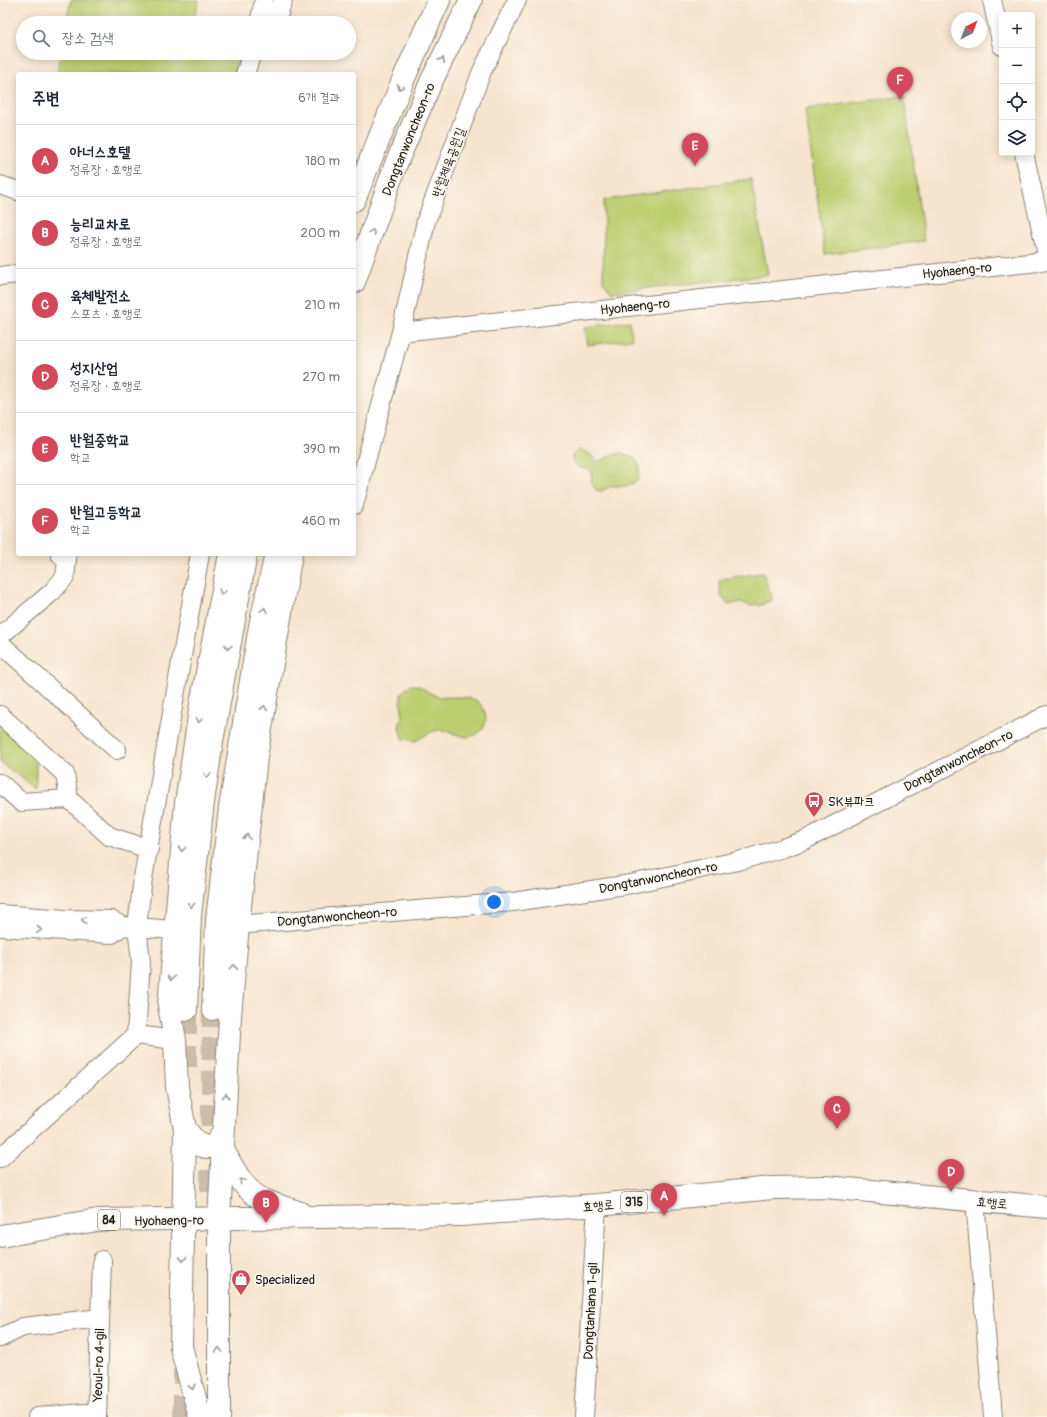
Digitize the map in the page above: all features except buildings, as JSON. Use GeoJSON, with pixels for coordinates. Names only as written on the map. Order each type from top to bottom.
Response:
{"type":"FeatureCollection","features":[{"type":"Feature","properties":{"kind":"main road","name":"Dongtanwoncheon-ro"},"geometry":{"type":"LineString","coordinates":[[356,195],[403,80],[439,0]]}},
{"type":"Feature","properties":{"kind":"main road","name":"Dongtanwoncheon-ro"},"geometry":{"type":"LineString","coordinates":[[356,276],[399,157],[431,82],[471,0]]}},
{"type":"Feature","properties":{"kind":"main road"},"geometry":{"type":"LineString","coordinates":[[200,1417],[181,1346],[185,1129],[177,1087],[175,1040],[169,1005],[174,930],[187,796],[201,704],[230,556]]}},
{"type":"Feature","properties":{"kind":"main road"},"geometry":{"type":"LineString","coordinates":[[186,1010],[190,915],[203,802],[246,556]]}},
{"type":"Feature","properties":{"kind":"main road"},"geometry":{"type":"LineString","coordinates":[[213,1009],[217,920],[230,808],[259,634],[276,556]]}},
{"type":"Feature","properties":{"kind":"main road"},"geometry":{"type":"LineString","coordinates":[[219,1417],[219,1219],[238,925],[256,757],[291,556]]}},
{"type":"Feature","properties":{"kind":"main road"},"geometry":{"type":"LineString","coordinates":[[185,1129],[201,1146],[208,1147],[224,1139]]}},
{"type":"Feature","properties":{"kind":"main road"},"geometry":{"type":"LineString","coordinates":[[224,1139],[239,1178],[250,1191],[261,1198],[313,1218]]}},
{"type":"Feature","properties":{"kind":"main road","name":"효행로"},"geometry":{"type":"LineString","coordinates":[[219,1219],[461,1215],[597,1205],[773,1188],[826,1187],[1047,1207]]}},
{"type":"Feature","properties":{"kind":"main road","name":"Hyohaeng-ro"},"geometry":{"type":"LineString","coordinates":[[0,1236],[98,1220],[219,1219]]}},
{"type":"Feature","properties":{"kind":"street"},"geometry":{"type":"LineString","coordinates":[[261,16],[264,0]]}},
{"type":"Feature","properties":{"kind":"street"},"geometry":{"type":"LineString","coordinates":[[278,16],[283,0]]}},
{"type":"Feature","properties":{"kind":"street","name":"반월체육공원길"},"geometry":{"type":"LineString","coordinates":[[401,332],[426,221],[482,71],[517,0]]}},
{"type":"Feature","properties":{"kind":"street"},"geometry":{"type":"LineString","coordinates":[[992,0],[999,32]]}},
{"type":"Feature","properties":{"kind":"street"},"geometry":{"type":"LineString","coordinates":[[246,72],[250,60]]}},
{"type":"Feature","properties":{"kind":"street"},"geometry":{"type":"LineString","coordinates":[[1025,156],[1047,255]]}},
{"type":"Feature","properties":{"kind":"street"},"geometry":{"type":"LineString","coordinates":[[0,185],[16,190]]}},
{"type":"Feature","properties":{"kind":"street","name":"Hyohaeng-ro"},"geometry":{"type":"LineString","coordinates":[[401,332],[1047,261]]}},
{"type":"Feature","properties":{"kind":"street"},"geometry":{"type":"LineString","coordinates":[[0,276],[16,274]]}},
{"type":"Feature","properties":{"kind":"street"},"geometry":{"type":"LineString","coordinates":[[356,498],[401,332]]}},
{"type":"Feature","properties":{"kind":"street"},"geometry":{"type":"LineString","coordinates":[[0,636],[52,592],[65,576],[67,560],[62,556]]}},
{"type":"Feature","properties":{"kind":"street"},"geometry":{"type":"LineString","coordinates":[[0,1158],[136,1035],[141,962],[129,926],[143,878],[149,849],[200,556]]}},
{"type":"Feature","properties":{"kind":"street"},"geometry":{"type":"LineString","coordinates":[[0,643],[117,750]]}},
{"type":"Feature","properties":{"kind":"street"},"geometry":{"type":"LineString","coordinates":[[0,715],[65,774],[69,799],[109,836],[149,849]]}},
{"type":"Feature","properties":{"kind":"street","name":"Dongtanwoncheon-ro"},"geometry":{"type":"LineString","coordinates":[[238,925],[514,902],[631,884],[742,860],[805,840],[1047,715]]}},
{"type":"Feature","properties":{"kind":"street"},"geometry":{"type":"LineString","coordinates":[[0,783],[21,802],[69,799]]}},
{"type":"Feature","properties":{"kind":"street"},"geometry":{"type":"LineString","coordinates":[[0,914],[111,920],[129,926],[174,930]]}},
{"type":"Feature","properties":{"kind":"street"},"geometry":{"type":"LineString","coordinates":[[0,928],[112,934],[129,926]]}},
{"type":"Feature","properties":{"kind":"street"},"geometry":{"type":"LineString","coordinates":[[136,1035],[175,1040]]}},
{"type":"Feature","properties":{"kind":"street"},"geometry":{"type":"LineString","coordinates":[[975,1200],[993,1417]]}},
{"type":"Feature","properties":{"kind":"street","name":"Dongtanhana 1-gil"},"geometry":{"type":"LineString","coordinates":[[584,1417],[597,1205]]}},
{"type":"Feature","properties":{"kind":"street","name":"Yeoul-ro 4-gil"},"geometry":{"type":"LineString","coordinates":[[38,1417],[97,1414],[102,1260]]}},
{"type":"Feature","properties":{"kind":"street","name":"Yeoul-ro 4-gil"},"geometry":{"type":"LineString","coordinates":[[0,1338],[23,1327],[100,1318]]}},
{"type":"Feature","properties":{"kind":"green space"},"geometry":{"type":"Polygon","coordinates":[[[71,0],[199,0],[194,16],[68,16],[71,0]]]}},
{"type":"Feature","properties":{"kind":"green space"},"geometry":{"type":"Polygon","coordinates":[[[60,60],[240,60],[236,72],[57,72],[60,60]]]}},
{"type":"Feature","properties":{"kind":"green space"},"geometry":{"type":"Polygon","coordinates":[[[904,96],[924,241],[825,254],[805,109],[904,96]]]}},
{"type":"Feature","properties":{"kind":"green space"},"geometry":{"type":"Polygon","coordinates":[[[751,179],[768,275],[612,292],[603,281],[604,200],[751,179]]]}},
{"type":"Feature","properties":{"kind":"green space"},"geometry":{"type":"Polygon","coordinates":[[[630,321],[632,339],[588,345],[585,327],[630,321]]]}},
{"type":"Feature","properties":{"kind":"green space"},"geometry":{"type":"Polygon","coordinates":[[[578,450],[588,453],[596,462],[606,459],[606,457],[621,453],[634,457],[640,467],[638,479],[629,486],[612,486],[601,491],[596,490],[592,484],[591,470],[578,467],[573,462],[572,456],[578,450]]]}},
{"type":"Feature","properties":{"kind":"green space"},"geometry":{"type":"Polygon","coordinates":[[[763,573],[773,599],[759,606],[756,604],[751,606],[741,602],[728,605],[721,596],[719,581],[721,579],[763,573]]]}},
{"type":"Feature","properties":{"kind":"green space"},"geometry":{"type":"Polygon","coordinates":[[[412,685],[419,686],[436,696],[473,699],[482,706],[486,716],[484,727],[475,735],[470,737],[440,730],[430,733],[415,741],[404,739],[399,729],[402,715],[401,697],[404,691],[412,685]]]}},
{"type":"Feature","properties":{"kind":"green space"},"geometry":{"type":"Polygon","coordinates":[[[0,726],[36,758],[36,789],[0,762],[0,726]]]}},
{"type":"Feature","properties":{"kind":"tunnel"},"geometry":{"type":"LineString","coordinates":[[211,1192],[213,1009]]}},
{"type":"Feature","properties":{"kind":"tunnel"},"geometry":{"type":"LineString","coordinates":[[186,1010],[186,1067]]}},
{"type":"Feature","properties":{"kind":"tunnel"},"geometry":{"type":"LineString","coordinates":[[184,1369],[184,1417]]}},
{"type":"Feature","properties":{"kind":"place","name":"반월고등학교"},"geometry":{"type":"Point","coordinates":[900,100]}},
{"type":"Feature","properties":{"kind":"place","name":"반월중학교"},"geometry":{"type":"Point","coordinates":[695,166]}},
{"type":"Feature","properties":{"kind":"place","name":"SK뷰파크"},"geometry":{"type":"Point","coordinates":[814,818]}},
{"type":"Feature","properties":{"kind":"place","name":"육체발전소"},"geometry":{"type":"Point","coordinates":[837,1129]}},
{"type":"Feature","properties":{"kind":"place","name":"성지산업"},"geometry":{"type":"Point","coordinates":[951,1192]}},
{"type":"Feature","properties":{"kind":"place","name":"아너스호텔"},"geometry":{"type":"Point","coordinates":[664,1216]}},
{"type":"Feature","properties":{"kind":"place","name":"능리교차로"},"geometry":{"type":"Point","coordinates":[266,1223]}},
{"type":"Feature","properties":{"kind":"place","name":"Specialized"},"geometry":{"type":"Point","coordinates":[241,1296]}}]}
